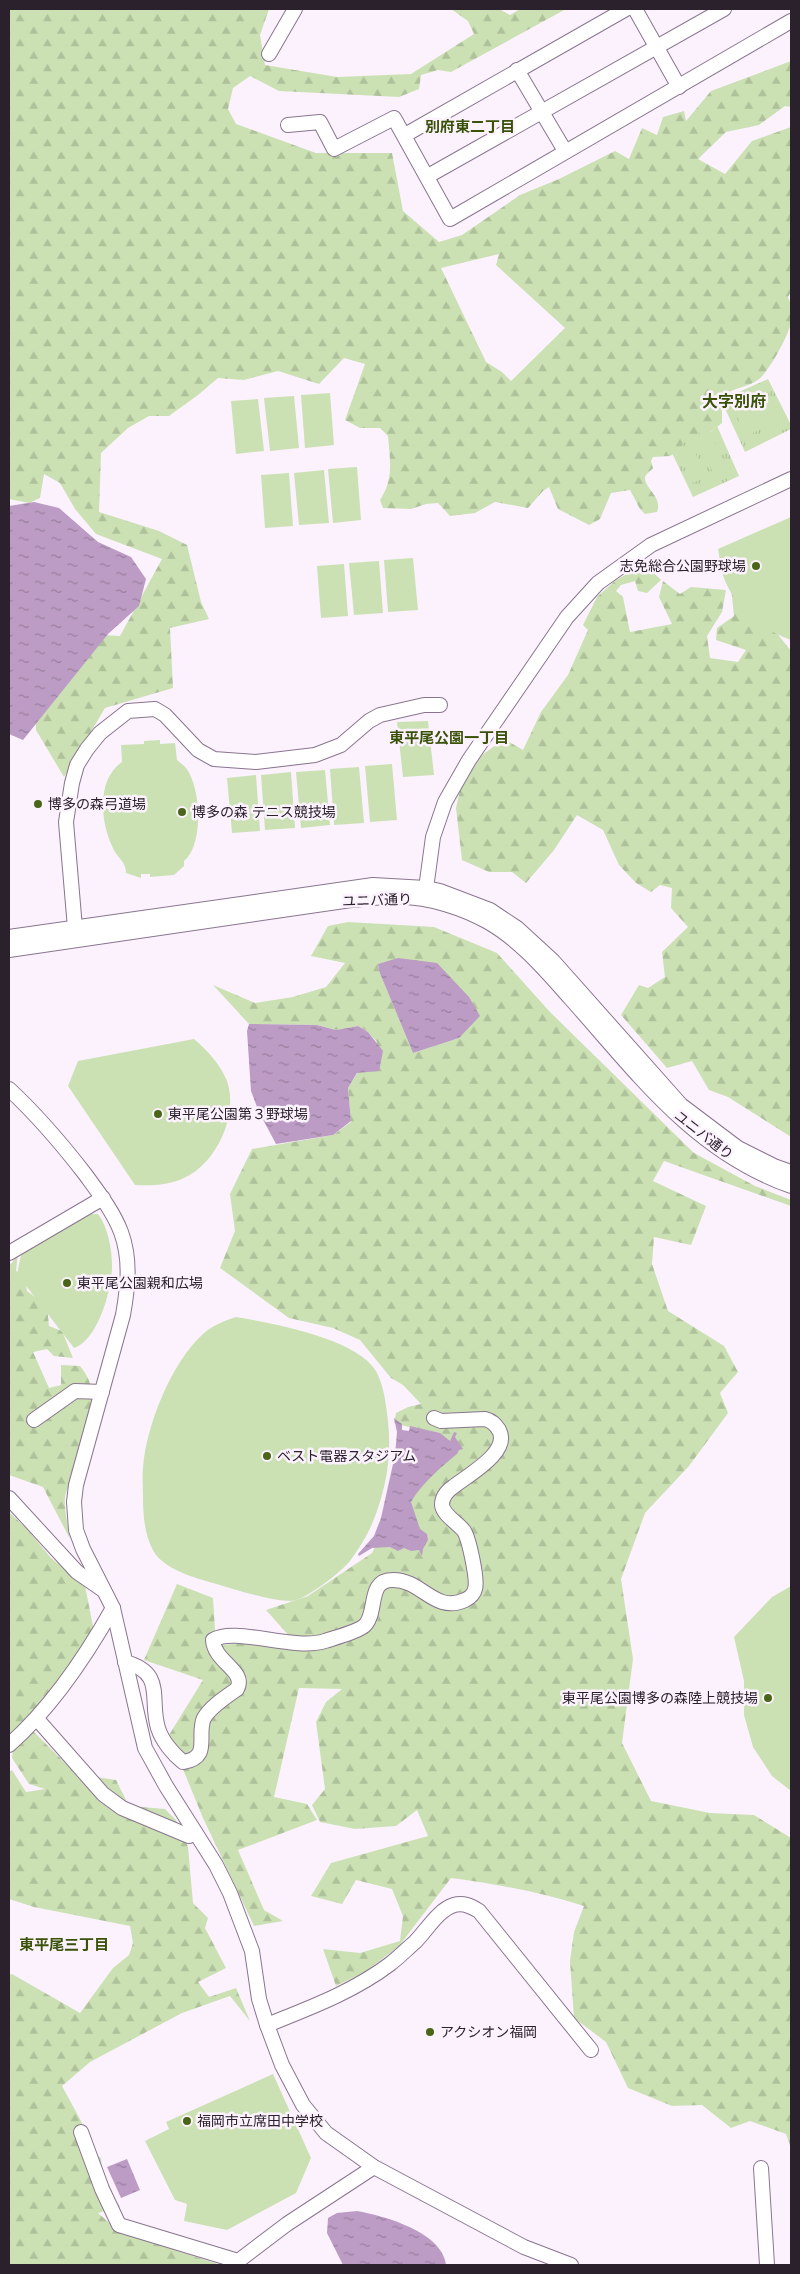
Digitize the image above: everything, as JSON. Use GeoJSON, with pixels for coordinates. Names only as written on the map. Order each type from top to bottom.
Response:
{"type":"FeatureCollection","features":[{"type":"Feature","properties":{"kind":"street"},"geometry":{"type":"LineString","coordinates":[[269,54],[295,9]]}},
{"type":"Feature","properties":{"kind":"street"},"geometry":{"type":"LineString","coordinates":[[404,135],[626,9]]}},
{"type":"Feature","properties":{"kind":"street"},"geometry":{"type":"LineString","coordinates":[[635,9],[679,87]]}},
{"type":"Feature","properties":{"kind":"street"},"geometry":{"type":"LineString","coordinates":[[428,176],[541,110],[724,9]]}},
{"type":"Feature","properties":{"kind":"street"},"geometry":{"type":"LineString","coordinates":[[288,125],[320,122],[334,149],[394,118],[428,176],[450,219],[791,21]]}},
{"type":"Feature","properties":{"kind":"street"},"geometry":{"type":"LineString","coordinates":[[517,70],[565,151]]}},
{"type":"Feature","properties":{"kind":"street"},"geometry":{"type":"LineString","coordinates":[[425,894],[433,837],[445,802],[458,777],[567,618],[581,601],[611,572],[651,544],[791,479]]}},
{"type":"Feature","properties":{"kind":"street"},"geometry":{"type":"LineString","coordinates":[[75,928],[66,822],[72,783],[77,766],[87,748],[100,733],[128,711],[154,709],[165,715],[198,750],[214,759],[256,762],[315,756],[341,745],[369,721],[380,715],[424,705],[440,705]]}},
{"type":"Feature","properties":{"kind":"street","name":"ユニバ通り"},"geometry":{"type":"LineString","coordinates":[[9,938],[373,885],[482,906],[517,928],[553,960],[681,1105],[738,1148],[774,1166],[791,1172]]}},
{"type":"Feature","properties":{"kind":"street","name":"ユニバ通り"},"geometry":{"type":"LineString","coordinates":[[9,950],[351,900],[425,894],[488,922],[513,939],[544,969],[677,1116],[720,1151],[746,1166],[791,1186]]}},
{"type":"Feature","properties":{"kind":"street"},"geometry":{"type":"LineString","coordinates":[[9,1089],[35,1113],[103,1198],[121,1232],[125,1249],[128,1282],[123,1315],[76,1485],[74,1502],[76,1530],[83,1549],[113,1608],[145,1748],[151,1762],[216,1865],[246,1933],[252,1951],[258,1999],[282,2065],[304,2105],[326,2133],[374,2167],[524,2247],[571,2265]]}},
{"type":"Feature","properties":{"kind":"street"},"geometry":{"type":"LineString","coordinates":[[9,1253],[103,1198]]}},
{"type":"Feature","properties":{"kind":"street"},"geometry":{"type":"LineString","coordinates":[[34,1420],[75,1391],[102,1392]]}},
{"type":"Feature","properties":{"kind":"street"},"geometry":{"type":"LineString","coordinates":[[125,1662],[138,1666],[151,1679],[156,1694],[158,1730],[174,1754],[183,1762],[191,1761],[198,1756],[203,1745],[201,1729],[204,1719],[210,1710],[237,1689],[239,1684],[239,1678],[236,1673],[215,1652],[213,1640],[219,1636],[309,1644],[323,1641],[365,1626],[370,1619],[378,1586],[385,1580],[393,1579],[406,1582],[438,1602],[448,1604],[465,1600],[472,1595],[476,1588],[470,1544],[464,1531],[444,1511],[442,1505],[445,1493],[493,1457],[502,1442],[501,1434],[491,1421],[485,1419],[441,1421],[434,1418]]}},
{"type":"Feature","properties":{"kind":"street"},"geometry":{"type":"LineString","coordinates":[[9,1498],[77,1572],[104,1590]]}},
{"type":"Feature","properties":{"kind":"street"},"geometry":{"type":"LineString","coordinates":[[9,1744],[37,1719],[96,1638],[113,1608]]}},
{"type":"Feature","properties":{"kind":"street"},"geometry":{"type":"LineString","coordinates":[[37,1719],[103,1794],[122,1808],[189,1836],[195,1832]]}},
{"type":"Feature","properties":{"kind":"street"},"geometry":{"type":"LineString","coordinates":[[267,2025],[358,1985],[389,1964],[415,1942],[444,1911],[462,1904],[471,1906],[479,1911],[591,2050]]}},
{"type":"Feature","properties":{"kind":"street"},"geometry":{"type":"LineString","coordinates":[[81,2132],[102,2189],[119,2225],[236,2263],[287,2224],[374,2167]]}},
{"type":"Feature","properties":{"kind":"street"},"geometry":{"type":"LineString","coordinates":[[761,2168],[766,2265]]}},
{"type":"Feature","properties":{"kind":"green space"},"geometry":{"type":"Polygon","coordinates":[[[9,9],[269,9],[260,35],[265,65],[337,77],[411,74],[474,34],[468,21],[451,9],[499,9],[510,15],[520,9],[566,9],[451,72],[438,70],[421,75],[419,89],[399,97],[279,91],[250,76],[233,88],[228,109],[236,124],[316,153],[392,153],[403,211],[439,242],[462,235],[520,195],[559,179],[615,151],[629,159],[642,128],[657,135],[663,117],[684,111],[686,121],[711,91],[791,61],[791,107],[785,106],[759,125],[726,132],[698,159],[725,174],[752,141],[791,127],[791,292],[788,297],[792,315],[790,327],[778,352],[763,375],[755,382],[730,391],[722,397],[722,423],[707,435],[670,456],[653,457],[651,461],[653,468],[645,478],[658,502],[657,512],[645,514],[640,509],[630,490],[611,493],[600,519],[589,525],[558,509],[549,487],[528,508],[495,502],[475,513],[450,516],[438,503],[426,504],[411,509],[383,508],[380,500],[387,485],[390,469],[388,436],[380,428],[360,428],[345,420],[365,364],[344,358],[319,384],[278,371],[244,380],[218,378],[169,416],[149,416],[128,428],[101,453],[99,512],[159,531],[187,545],[201,602],[209,619],[170,628],[173,688],[105,708],[64,777],[36,730],[34,674],[69,633],[120,636],[162,559],[96,534],[75,509],[60,483],[44,474],[40,498],[29,503],[9,499],[9,9]],[[499,254],[441,268],[486,362],[502,372],[511,381],[565,328],[496,265],[499,254]]]}},
{"type":"Feature","properties":{"kind":"green space"},"geometry":{"type":"Polygon","coordinates":[[[768,379],[791,425],[791,429],[745,452],[721,400],[768,379]]]}},
{"type":"Feature","properties":{"kind":"green space"},"geometry":{"type":"Polygon","coordinates":[[[767,392],[780,421],[767,426],[754,398],[767,392]]]}},
{"type":"Feature","properties":{"kind":"green space"},"geometry":{"type":"Polygon","coordinates":[[[330,393],[334,445],[305,448],[301,395],[330,393]]]}},
{"type":"Feature","properties":{"kind":"green space"},"geometry":{"type":"Polygon","coordinates":[[[294,396],[299,448],[270,451],[264,398],[294,396]]]}},
{"type":"Feature","properties":{"kind":"green space"},"geometry":{"type":"Polygon","coordinates":[[[258,399],[264,451],[236,454],[231,401],[258,399]]]}},
{"type":"Feature","properties":{"kind":"green space"},"geometry":{"type":"Polygon","coordinates":[[[746,402],[759,430],[746,436],[733,408],[746,402]]]}},
{"type":"Feature","properties":{"kind":"green space"},"geometry":{"type":"Polygon","coordinates":[[[717,426],[739,476],[693,497],[672,453],[694,435],[711,432],[717,426]]]}},
{"type":"Feature","properties":{"kind":"green space"},"geometry":{"type":"Polygon","coordinates":[[[713,439],[727,467],[713,473],[700,445],[713,439]]]}},
{"type":"Feature","properties":{"kind":"green space"},"geometry":{"type":"Polygon","coordinates":[[[693,448],[706,476],[693,483],[680,454],[693,448]]]}},
{"type":"Feature","properties":{"kind":"green space"},"geometry":{"type":"Polygon","coordinates":[[[357,467],[361,520],[333,523],[328,469],[357,467]]]}},
{"type":"Feature","properties":{"kind":"green space"},"geometry":{"type":"Polygon","coordinates":[[[324,470],[329,523],[299,525],[294,473],[324,470]]]}},
{"type":"Feature","properties":{"kind":"green space"},"geometry":{"type":"Polygon","coordinates":[[[289,473],[293,526],[265,528],[261,475],[289,473]]]}},
{"type":"Feature","properties":{"kind":"green space","name":"志免総合公園野球場"},"geometry":{"type":"Polygon","coordinates":[[[791,517],[791,640],[771,631],[753,619],[738,603],[724,579],[718,549],[791,517]]]}},
{"type":"Feature","properties":{"kind":"green space"},"geometry":{"type":"Polygon","coordinates":[[[413,558],[418,610],[388,612],[384,560],[413,558]]]}},
{"type":"Feature","properties":{"kind":"green space"},"geometry":{"type":"Polygon","coordinates":[[[379,561],[383,613],[354,615],[349,563],[379,561]]]}},
{"type":"Feature","properties":{"kind":"green space"},"geometry":{"type":"Polygon","coordinates":[[[344,564],[348,616],[321,618],[317,566],[344,564]]]}},
{"type":"Feature","properties":{"kind":"green space"},"geometry":{"type":"Polygon","coordinates":[[[645,564],[661,580],[647,593],[638,591],[635,581],[621,585],[616,591],[623,597],[630,632],[672,624],[659,597],[663,581],[680,594],[691,587],[726,590],[722,612],[707,636],[710,658],[738,662],[746,650],[716,640],[717,628],[734,616],[731,587],[772,627],[791,651],[791,1137],[728,1097],[709,1090],[692,1061],[667,1068],[621,1015],[639,985],[648,988],[665,977],[662,952],[688,927],[671,908],[672,888],[660,885],[651,892],[636,883],[619,865],[603,830],[577,815],[554,850],[526,883],[512,872],[489,872],[462,860],[456,808],[460,790],[467,777],[482,755],[504,739],[523,750],[541,712],[568,675],[588,630],[583,625],[597,597],[616,580],[645,564]]]}},
{"type":"Feature","properties":{"kind":"green space"},"geometry":{"type":"Polygon","coordinates":[[[428,721],[434,775],[403,777],[397,722],[428,721]]]}},
{"type":"Feature","properties":{"kind":"green space","name":"博多の森 テニス競技場"},"geometry":{"type":"Polygon","coordinates":[[[160,740],[160,744],[175,743],[177,760],[185,767],[191,777],[197,802],[197,830],[195,842],[184,861],[184,866],[174,875],[150,877],[150,874],[141,874],[141,878],[126,873],[123,862],[112,846],[105,824],[103,801],[108,779],[114,769],[122,762],[121,745],[144,744],[144,741],[160,740]]]}},
{"type":"Feature","properties":{"kind":"green space"},"geometry":{"type":"Polygon","coordinates":[[[392,764],[397,820],[370,822],[365,766],[392,764]]]}},
{"type":"Feature","properties":{"kind":"green space"},"geometry":{"type":"Polygon","coordinates":[[[359,767],[364,823],[334,825],[330,769],[359,767]]]}},
{"type":"Feature","properties":{"kind":"green space"},"geometry":{"type":"Polygon","coordinates":[[[325,770],[330,825],[301,828],[296,772],[325,770]]]}},
{"type":"Feature","properties":{"kind":"green space"},"geometry":{"type":"Polygon","coordinates":[[[291,772],[295,828],[265,830],[261,775],[291,772]]]}},
{"type":"Feature","properties":{"kind":"green space"},"geometry":{"type":"Polygon","coordinates":[[[256,775],[260,831],[232,833],[227,778],[256,775]]]}},
{"type":"Feature","properties":{"kind":"green space"},"geometry":{"type":"Polygon","coordinates":[[[348,922],[434,927],[497,953],[550,1012],[694,1153],[755,1186],[791,1200],[791,1206],[664,1161],[653,1181],[706,1206],[691,1245],[654,1237],[652,1264],[668,1311],[724,1346],[738,1372],[720,1393],[728,1413],[689,1466],[645,1513],[621,1579],[633,1659],[622,1743],[651,1801],[710,1813],[754,1815],[791,1838],[791,2148],[786,2134],[750,2121],[731,2128],[702,2105],[672,2106],[628,2088],[606,2042],[574,2018],[570,1961],[574,1932],[584,1906],[518,1889],[451,1878],[399,1946],[365,1972],[336,1986],[323,1949],[360,1953],[400,1941],[403,1916],[392,1889],[356,1880],[342,1904],[311,1896],[331,1863],[428,1836],[417,1810],[396,1826],[355,1829],[320,1822],[312,1805],[325,1789],[316,1722],[326,1702],[342,1689],[299,1688],[274,1797],[307,1804],[317,1820],[238,1850],[264,1910],[283,1921],[254,1926],[203,1818],[169,1735],[203,1680],[144,1660],[177,1584],[213,1598],[216,1646],[290,1637],[266,1610],[308,1596],[372,1553],[377,1543],[408,1510],[435,1434],[394,1423],[396,1413],[408,1407],[421,1404],[403,1385],[391,1378],[360,1340],[333,1328],[289,1318],[220,1268],[235,1231],[230,1194],[252,1149],[333,1135],[351,1122],[348,1088],[377,1042],[368,1032],[358,1026],[336,1030],[317,1025],[249,1024],[213,985],[255,1003],[293,997],[326,987],[345,963],[311,956],[328,926],[348,922]],[[378,964],[379,971],[413,1053],[459,1038],[378,964]]]}},
{"type":"Feature","properties":{"kind":"green space","name":"東平尾公園第３野球場"},"geometry":{"type":"Polygon","coordinates":[[[194,1039],[213,1058],[227,1081],[230,1094],[230,1109],[222,1137],[206,1162],[184,1178],[160,1184],[135,1185],[68,1086],[78,1061],[194,1039]]]}},
{"type":"Feature","properties":{"kind":"green space","name":"東平尾公園親和広場"},"geometry":{"type":"Polygon","coordinates":[[[83,1214],[98,1214],[101,1219],[109,1239],[112,1266],[106,1300],[97,1325],[83,1343],[74,1348],[17,1274],[22,1250],[83,1214]]]}},
{"type":"Feature","properties":{"kind":"green space"},"geometry":{"type":"Polygon","coordinates":[[[18,1253],[16,1271],[25,1277],[27,1291],[47,1306],[49,1326],[62,1331],[73,1358],[54,1356],[47,1349],[33,1352],[49,1388],[61,1385],[61,1365],[80,1366],[88,1378],[92,1391],[93,1405],[88,1434],[65,1497],[70,1539],[43,1487],[9,1475],[9,1264],[12,1263],[18,1253]]]}},
{"type":"Feature","properties":{"kind":"green space","name":"ベスト電器スタジアム"},"geometry":{"type":"Polygon","coordinates":[[[236,1317],[291,1328],[351,1349],[366,1359],[376,1371],[384,1395],[389,1434],[387,1473],[381,1499],[370,1529],[350,1561],[339,1572],[314,1591],[291,1601],[273,1599],[241,1591],[182,1573],[167,1565],[156,1555],[149,1542],[145,1528],[143,1468],[145,1451],[162,1396],[191,1346],[211,1328],[236,1317]]]}},
{"type":"Feature","properties":{"kind":"green space"},"geometry":{"type":"Polygon","coordinates":[[[9,1512],[27,1529],[51,1558],[85,1586],[94,1631],[31,1729],[76,1774],[116,1780],[129,1806],[165,1809],[176,1820],[188,1847],[193,1903],[208,1918],[205,1928],[226,1968],[198,1982],[209,1997],[236,1988],[250,2021],[230,1996],[182,2013],[90,2062],[62,2086],[81,2121],[93,2152],[101,2158],[103,2180],[120,2207],[98,2213],[115,2228],[159,2245],[221,2265],[9,2265],[9,1975],[12,1974],[80,2013],[113,1968],[129,1955],[133,1943],[130,1926],[34,1907],[9,1899],[9,1772],[12,1770],[26,1792],[45,1789],[29,1784],[12,1758],[14,1740],[9,1741],[9,1512]]]}},
{"type":"Feature","properties":{"kind":"green space","name":"東平尾公園博多の森陸上競技場"},"geometry":{"type":"Polygon","coordinates":[[[791,1586],[791,1791],[772,1776],[753,1747],[744,1715],[744,1681],[734,1637],[772,1597],[791,1586]]]}},
{"type":"Feature","properties":{"kind":"green space"},"geometry":{"type":"Polygon","coordinates":[[[273,2074],[311,2158],[296,2193],[227,2230],[184,2221],[187,2204],[175,2200],[145,2141],[169,2129],[166,2122],[273,2074]]]}},
{"type":"Feature","properties":{"kind":"water"},"geometry":{"type":"Polygon","coordinates":[[[34,502],[59,508],[98,542],[131,557],[146,579],[139,606],[108,634],[23,740],[9,734],[9,506],[34,502]]]}},
{"type":"Feature","properties":{"kind":"water"},"geometry":{"type":"Polygon","coordinates":[[[398,958],[437,963],[469,997],[480,1016],[459,1038],[413,1053],[379,971],[378,964],[398,958]]]}},
{"type":"Feature","properties":{"kind":"water"},"geometry":{"type":"Polygon","coordinates":[[[249,1024],[317,1025],[336,1030],[358,1026],[368,1032],[383,1051],[379,1071],[357,1073],[348,1088],[351,1121],[333,1135],[276,1144],[259,1112],[251,1091],[247,1031],[249,1024]]]}},
{"type":"Feature","properties":{"kind":"water"},"geometry":{"type":"Polygon","coordinates":[[[394,1418],[402,1424],[402,1430],[409,1431],[410,1426],[440,1433],[450,1441],[454,1432],[457,1433],[455,1437],[463,1449],[459,1450],[420,1488],[411,1502],[420,1529],[427,1534],[428,1540],[423,1549],[422,1556],[419,1550],[411,1551],[404,1548],[398,1551],[390,1547],[372,1548],[359,1556],[358,1554],[374,1536],[381,1518],[395,1455],[397,1432],[394,1418]]]}},
{"type":"Feature","properties":{"kind":"water"},"geometry":{"type":"Polygon","coordinates":[[[127,2159],[140,2190],[121,2198],[107,2167],[127,2159]]]}},
{"type":"Feature","properties":{"kind":"water"},"geometry":{"type":"Polygon","coordinates":[[[357,2211],[396,2222],[423,2235],[434,2243],[442,2253],[446,2265],[343,2265],[327,2233],[328,2218],[337,2213],[357,2211]]]}},
{"type":"Feature","properties":{"kind":"place","name":"志免総合公園野球場"},"geometry":{"type":"Point","coordinates":[756,566]}},
{"type":"Feature","properties":{"kind":"place","name":"博多の森弓道場"},"geometry":{"type":"Point","coordinates":[38,804]}},
{"type":"Feature","properties":{"kind":"place","name":"博多の森 テニス競技場"},"geometry":{"type":"Point","coordinates":[182,812]}},
{"type":"Feature","properties":{"kind":"place","name":"東平尾公園第３野球場"},"geometry":{"type":"Point","coordinates":[158,1114]}},
{"type":"Feature","properties":{"kind":"place","name":"東平尾公園親和広場"},"geometry":{"type":"Point","coordinates":[67,1283]}},
{"type":"Feature","properties":{"kind":"place","name":"ベスト電器スタジアム"},"geometry":{"type":"Point","coordinates":[267,1456]}},
{"type":"Feature","properties":{"kind":"place","name":"東平尾公園博多の森陸上競技場"},"geometry":{"type":"Point","coordinates":[768,1698]}},
{"type":"Feature","properties":{"kind":"place","name":"アクシオン福岡"},"geometry":{"type":"Point","coordinates":[430,2032]}},
{"type":"Feature","properties":{"kind":"place","name":"福岡市立席田中学校"},"geometry":{"type":"Point","coordinates":[187,2121]}},
{"type":"Feature","properties":{"kind":"district","name":"別府東二丁目"},"geometry":{"type":"Point","coordinates":[470,127]}},
{"type":"Feature","properties":{"kind":"district","name":"大字別府"},"geometry":{"type":"Point","coordinates":[734,401]}},
{"type":"Feature","properties":{"kind":"district","name":"東平尾公園一丁目"},"geometry":{"type":"Point","coordinates":[449,738]}},
{"type":"Feature","properties":{"kind":"district","name":"東平尾三丁目"},"geometry":{"type":"Point","coordinates":[64,1945]}}]}
